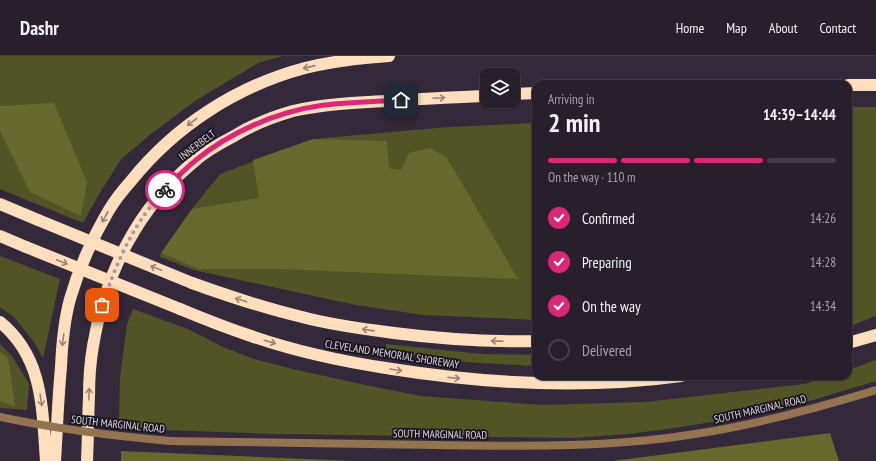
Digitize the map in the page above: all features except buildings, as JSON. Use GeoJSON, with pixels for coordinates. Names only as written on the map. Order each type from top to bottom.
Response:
{"type":"FeatureCollection","features":[{"type":"Feature","properties":{"kind":"highway","name":"INNERBELT"},"geometry":{"type":"LineString","coordinates":[[55,461],[62,346],[70,299],[98,230],[110,209],[141,168],[181,130],[228,99],[254,86],[278,76],[312,66],[333,62],[389,56]]}},
{"type":"Feature","properties":{"kind":"highway"},"geometry":{"type":"LineString","coordinates":[[852,85],[876,85]]}},
{"type":"Feature","properties":{"kind":"highway"},"geometry":{"type":"LineString","coordinates":[[520,94],[532,93]]}},
{"type":"Feature","properties":{"kind":"highway","name":"INNERBELT"},"geometry":{"type":"LineString","coordinates":[[88,461],[92,347],[98,317],[116,266],[141,219],[158,197],[196,159],[218,144],[242,131],[292,111],[343,103],[480,96]]}},
{"type":"Feature","properties":{"kind":"highway"},"geometry":{"type":"LineString","coordinates":[[0,204],[192,283],[222,294],[302,318],[355,328],[439,338],[532,341]]}},
{"type":"Feature","properties":{"kind":"highway","name":"CLEVELAND MEMORIAL SHOREWAY"},"geometry":{"type":"LineString","coordinates":[[0,236],[180,309],[252,336],[331,358],[415,373],[457,378],[537,383],[622,382],[642,380]]}},
{"type":"Feature","properties":{"kind":"highway"},"geometry":{"type":"LineString","coordinates":[[0,322],[10,331],[26,351],[35,374],[42,404],[46,461]]}},
{"type":"Feature","properties":{"kind":"highway"},"geometry":{"type":"LineString","coordinates":[[852,342],[876,334]]}},
{"type":"Feature","properties":{"kind":"street","name":"SOUTH MARGINAL ROAD"},"geometry":{"type":"LineString","coordinates":[[0,417],[77,431],[170,441],[529,446],[590,445],[687,436],[757,423],[876,390]]}},
{"type":"Feature","properties":{"kind":"green space"},"geometry":{"type":"Polygon","coordinates":[[[0,56],[283,56],[258,63],[195,101],[121,159],[83,223],[0,189],[0,56]]]}},
{"type":"Feature","properties":{"kind":"green space"},"geometry":{"type":"Polygon","coordinates":[[[54,103],[87,182],[81,216],[30,192],[0,131],[0,106],[54,103]]]}},
{"type":"Feature","properties":{"kind":"green space"},"geometry":{"type":"Polygon","coordinates":[[[852,107],[876,107],[876,316],[852,325],[852,107]]]}},
{"type":"Feature","properties":{"kind":"green space"},"geometry":{"type":"Polygon","coordinates":[[[532,123],[532,320],[423,315],[356,305],[194,270],[160,257],[161,253],[192,209],[220,174],[313,139],[448,127],[532,123]]]}},
{"type":"Feature","properties":{"kind":"green space"},"geometry":{"type":"Polygon","coordinates":[[[313,139],[387,141],[389,168],[401,170],[409,153],[430,148],[447,158],[518,279],[279,269],[199,269],[161,253],[192,209],[259,198],[253,160],[313,139]]]}},
{"type":"Feature","properties":{"kind":"green space"},"geometry":{"type":"Polygon","coordinates":[[[0,256],[60,279],[43,358],[34,342],[14,317],[0,307],[0,256]]]}},
{"type":"Feature","properties":{"kind":"green space"},"geometry":{"type":"Polygon","coordinates":[[[133,309],[188,329],[223,347],[254,359],[297,370],[421,396],[542,405],[645,402],[805,384],[817,380],[852,380],[852,369],[876,360],[876,381],[783,409],[742,417],[629,434],[574,438],[275,434],[163,430],[119,426],[120,377],[127,325],[133,309]]]}},
{"type":"Feature","properties":{"kind":"green space"},"geometry":{"type":"Polygon","coordinates":[[[0,344],[12,356],[29,384],[27,410],[0,408],[0,344]]]}},
{"type":"Feature","properties":{"kind":"green space"},"geometry":{"type":"Polygon","coordinates":[[[386,344],[483,354],[532,355],[532,366],[462,362],[386,351],[386,344]]]}},
{"type":"Feature","properties":{"kind":"green space"},"geometry":{"type":"Polygon","coordinates":[[[0,352],[8,358],[15,406],[0,401],[0,352]]]}},
{"type":"Feature","properties":{"kind":"green space"},"geometry":{"type":"Polygon","coordinates":[[[830,433],[839,461],[612,461],[830,433]]]}},
{"type":"Feature","properties":{"kind":"green space"},"geometry":{"type":"Polygon","coordinates":[[[121,451],[353,461],[121,461],[121,451]]]}},
{"type":"Feature","properties":{"kind":"way so far"},"geometry":{"type":"LineString","coordinates":[[102,305],[116,266],[128,241],[141,219],[165,190]]}},
{"type":"Feature","properties":{"kind":"route"},"geometry":{"type":"LineString","coordinates":[[165,190],[196,159],[218,144],[267,120],[292,111],[318,106],[401,100]]}}]}
